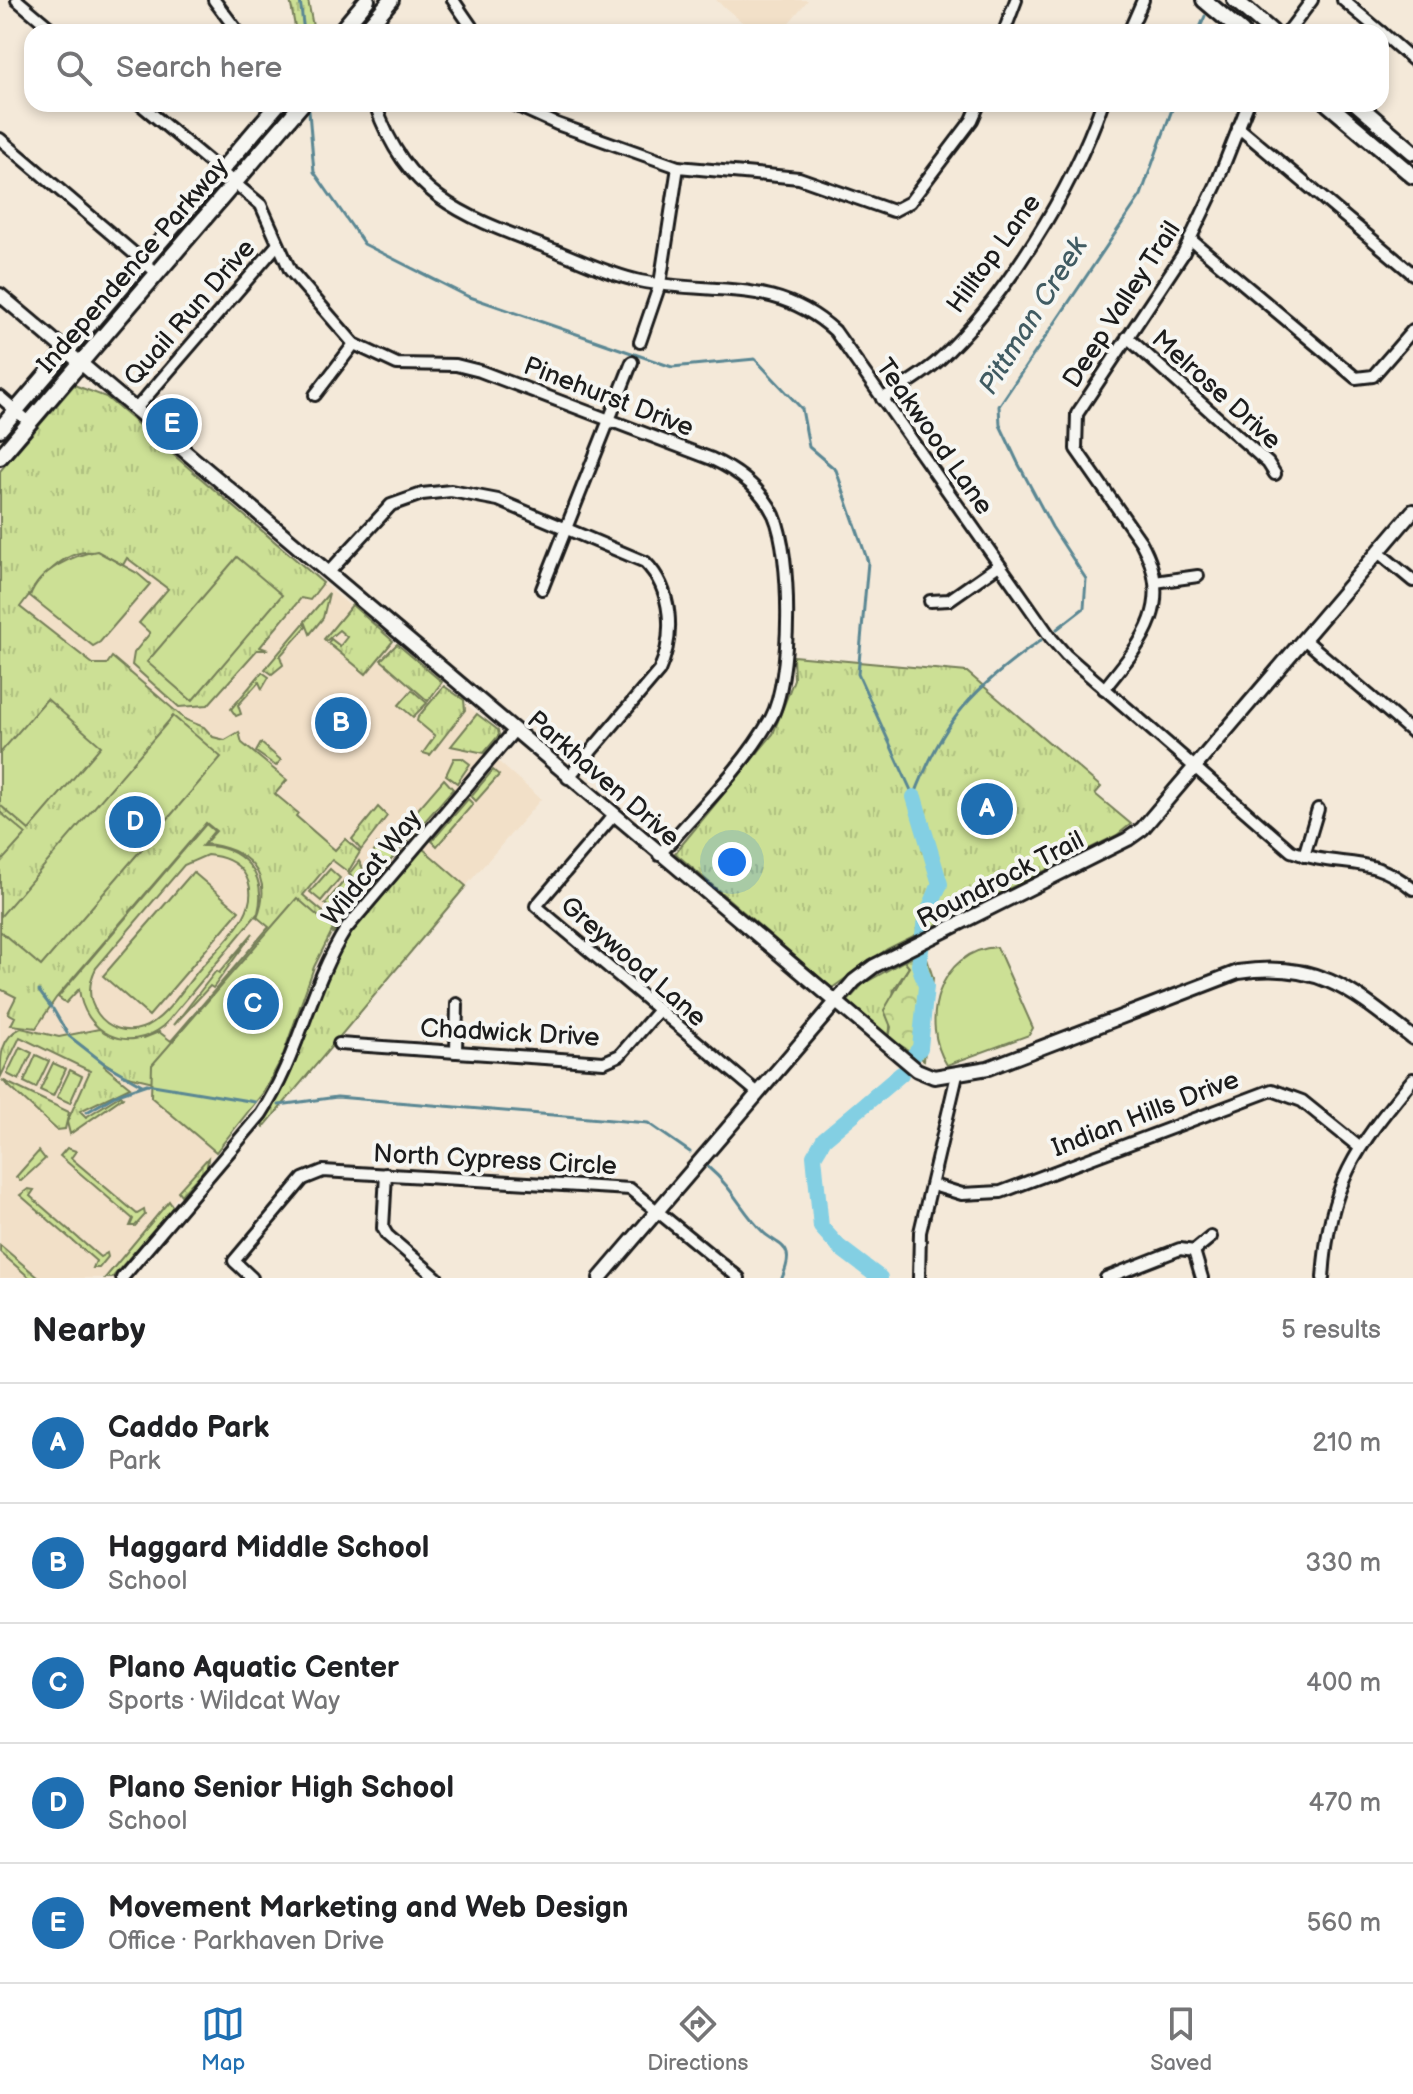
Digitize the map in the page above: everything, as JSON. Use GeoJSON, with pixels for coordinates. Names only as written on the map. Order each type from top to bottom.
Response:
{"type":"FeatureCollection","features":[{"type":"Feature","properties":{"kind":"main road"},"geometry":{"type":"LineString","coordinates":[[347,24],[367,0]]}},
{"type":"Feature","properties":{"kind":"main road"},"geometry":{"type":"LineString","coordinates":[[371,24],[391,0]]}},
{"type":"Feature","properties":{"kind":"main road"},"geometry":{"type":"LineString","coordinates":[[1204,0],[1232,24]]}},
{"type":"Feature","properties":{"kind":"main road"},"geometry":{"type":"LineString","coordinates":[[1235,0],[1263,24]]}},
{"type":"Feature","properties":{"kind":"main road","name":"Independence Parkway"},"geometry":{"type":"LineString","coordinates":[[0,429],[271,112]]}},
{"type":"Feature","properties":{"kind":"main road","name":"Independence Parkway"},"geometry":{"type":"LineString","coordinates":[[0,457],[295,112]]}},
{"type":"Feature","properties":{"kind":"main road"},"geometry":{"type":"LineString","coordinates":[[1337,112],[1413,176]]}},
{"type":"Feature","properties":{"kind":"main road"},"geometry":{"type":"LineString","coordinates":[[1366,112],[1413,152]]}},
{"type":"Feature","properties":{"kind":"street"},"geometry":{"type":"LineString","coordinates":[[17,0],[46,24]]}},
{"type":"Feature","properties":{"kind":"street"},"geometry":{"type":"LineString","coordinates":[[214,0],[232,24]]}},
{"type":"Feature","properties":{"kind":"street"},"geometry":{"type":"LineString","coordinates":[[453,0],[470,24]]}},
{"type":"Feature","properties":{"kind":"street"},"geometry":{"type":"LineString","coordinates":[[1007,24],[1016,0]]}},
{"type":"Feature","properties":{"kind":"street"},"geometry":{"type":"LineString","coordinates":[[1132,24],[1143,0]]}},
{"type":"Feature","properties":{"kind":"street"},"geometry":{"type":"LineString","coordinates":[[1294,24],[1312,0]]}},
{"type":"Feature","properties":{"kind":"street"},"geometry":{"type":"LineString","coordinates":[[1343,0],[1372,24]]}},
{"type":"Feature","properties":{"kind":"street"},"geometry":{"type":"LineString","coordinates":[[1389,39],[1413,60]]}},
{"type":"Feature","properties":{"kind":"street","name":"Pinehurst Drive"},"geometry":{"type":"LineString","coordinates":[[149,112],[266,212],[297,280],[354,344],[397,364],[468,367],[712,459],[738,473],[767,504],[782,547],[787,660],[777,705],[762,733],[659,855]]}},
{"type":"Feature","properties":{"kind":"street","name":"Teakwood Lane"},"geometry":{"type":"LineString","coordinates":[[379,112],[401,162],[437,196],[463,214],[626,277],[660,284],[774,294],[796,302],[835,331],[1051,638],[1272,838],[1304,856],[1329,861],[1362,862],[1383,868],[1413,889]]}},
{"type":"Feature","properties":{"kind":"street"},"geometry":{"type":"LineString","coordinates":[[531,112],[678,167],[799,178],[893,211],[910,202],[976,112]]}},
{"type":"Feature","properties":{"kind":"street","name":"Hilltop Lane"},"geometry":{"type":"LineString","coordinates":[[882,399],[938,360],[998,289],[1051,215],[1072,177],[1099,112]]}},
{"type":"Feature","properties":{"kind":"street","name":"Deep Valley Trail"},"geometry":{"type":"LineString","coordinates":[[1104,689],[1150,624],[1156,608],[1155,582],[1141,542],[1076,449],[1077,414],[1190,239],[1216,185],[1245,112]]}},
{"type":"Feature","properties":{"kind":"street"},"geometry":{"type":"LineString","coordinates":[[1238,127],[1413,274]]}},
{"type":"Feature","properties":{"kind":"street"},"geometry":{"type":"LineString","coordinates":[[0,139],[157,273]]}},
{"type":"Feature","properties":{"kind":"street"},"geometry":{"type":"LineString","coordinates":[[640,342],[660,284],[678,167]]}},
{"type":"Feature","properties":{"kind":"street"},"geometry":{"type":"LineString","coordinates":[[1190,239],[1356,378],[1373,376],[1413,330]]}},
{"type":"Feature","properties":{"kind":"street","name":"Quail Run Drive"},"geometry":{"type":"LineString","coordinates":[[135,410],[278,244]]}},
{"type":"Feature","properties":{"kind":"street","name":"Parkhaven Drive"},"geometry":{"type":"LineString","coordinates":[[0,295],[834,1004],[917,1070],[934,1077],[957,1075],[1037,1050],[1238,972],[1261,969],[1284,969],[1326,977],[1363,998],[1413,1038]]}},
{"type":"Feature","properties":{"kind":"street","name":"Melrose Drive"},"geometry":{"type":"LineString","coordinates":[[1127,337],[1268,463],[1275,474]]}},
{"type":"Feature","properties":{"kind":"street"},"geometry":{"type":"LineString","coordinates":[[315,395],[354,344]]}},
{"type":"Feature","properties":{"kind":"street"},"geometry":{"type":"LineString","coordinates":[[542,589],[632,362]]}},
{"type":"Feature","properties":{"kind":"street"},"geometry":{"type":"LineString","coordinates":[[0,397],[29,422]]}},
{"type":"Feature","properties":{"kind":"street"},"geometry":{"type":"LineString","coordinates":[[328,573],[391,505],[422,494],[451,491],[498,500],[630,554],[656,573],[667,608],[668,651],[659,671],[568,778]]}},
{"type":"Feature","properties":{"kind":"street","name":"Roundrock Trail"},"geometry":{"type":"LineString","coordinates":[[600,1278],[834,1004],[864,974],[1128,839],[1143,828],[1413,511]]}},
{"type":"Feature","properties":{"kind":"street"},"geometry":{"type":"LineString","coordinates":[[1378,552],[1413,581]]}},
{"type":"Feature","properties":{"kind":"street"},"geometry":{"type":"LineString","coordinates":[[930,601],[949,600],[999,565]]}},
{"type":"Feature","properties":{"kind":"street"},"geometry":{"type":"LineString","coordinates":[[1155,582],[1198,576]]}},
{"type":"Feature","properties":{"kind":"street"},"geometry":{"type":"LineString","coordinates":[[1304,639],[1413,733]]}},
{"type":"Feature","properties":{"kind":"street","name":"Wildcat Way"},"geometry":{"type":"LineString","coordinates":[[122,1278],[252,1125],[276,1091],[299,1040],[325,966],[346,929],[514,731]]}},
{"type":"Feature","properties":{"kind":"street"},"geometry":{"type":"LineString","coordinates":[[1304,856],[1318,809]]}},
{"type":"Feature","properties":{"kind":"street","name":"Greywood Lane"},"geometry":{"type":"LineString","coordinates":[[613,816],[536,906],[758,1093]]}},
{"type":"Feature","properties":{"kind":"street"},"geometry":{"type":"LineString","coordinates":[[456,1052],[457,1004]]}},
{"type":"Feature","properties":{"kind":"street","name":"Chadwick Drive"},"geometry":{"type":"LineString","coordinates":[[339,1044],[604,1062],[616,1059],[658,1011]]}},
{"type":"Feature","properties":{"kind":"street"},"geometry":{"type":"LineString","coordinates":[[919,1278],[920,1232],[957,1075]]}},
{"type":"Feature","properties":{"kind":"street"},"geometry":{"type":"LineString","coordinates":[[1323,1278],[1331,1214],[1348,1165],[1413,1079]]}},
{"type":"Feature","properties":{"kind":"street","name":"Indian Hills Drive"},"geometry":{"type":"LineString","coordinates":[[933,1185],[962,1194],[1001,1192],[1272,1090],[1302,1101],[1359,1147]]}},
{"type":"Feature","properties":{"kind":"street","name":"North Cypress Circle"},"geometry":{"type":"LineString","coordinates":[[252,1278],[234,1261],[303,1179],[323,1171],[616,1187],[639,1194],[739,1278]]}},
{"type":"Feature","properties":{"kind":"street"},"geometry":{"type":"LineString","coordinates":[[386,1174],[383,1228],[387,1235],[437,1278]]}},
{"type":"Feature","properties":{"kind":"street"},"geometry":{"type":"LineString","coordinates":[[1106,1278],[1180,1249],[1194,1251],[1211,1237]]}},
{"type":"Feature","properties":{"kind":"street"},"geometry":{"type":"LineString","coordinates":[[1194,1251],[1202,1278]]}},
{"type":"Feature","properties":{"kind":"shaded area"},"geometry":{"type":"Polygon","coordinates":[[[716,0],[808,0],[788,24],[744,24],[716,0]]]}},
{"type":"Feature","properties":{"kind":"shaded area"},"geometry":{"type":"Polygon","coordinates":[[[0,473],[257,527],[499,732],[485,750],[541,799],[466,886],[410,837],[346,911],[152,1097],[216,1152],[108,1278],[0,1278],[0,473]]]}},
{"type":"Feature","properties":{"kind":"green space"},"geometry":{"type":"Polygon","coordinates":[[[290,0],[308,0],[312,24],[294,24],[290,0]]]}},
{"type":"Feature","properties":{"kind":"green space"},"geometry":{"type":"Polygon","coordinates":[[[74,385],[106,397],[323,583],[310,600],[301,598],[260,647],[268,650],[257,650],[208,705],[179,707],[132,665],[134,653],[150,633],[139,623],[168,589],[127,558],[123,565],[94,552],[71,556],[51,570],[20,607],[93,664],[107,664],[112,657],[186,720],[204,727],[213,737],[225,740],[239,732],[242,743],[287,780],[275,794],[298,813],[296,816],[335,850],[345,839],[360,852],[348,872],[332,860],[303,895],[334,921],[364,887],[349,874],[359,861],[370,882],[333,933],[299,904],[153,1082],[124,1075],[105,1063],[104,1066],[130,1087],[80,1111],[86,1117],[121,1095],[123,1097],[70,1134],[67,1122],[90,1071],[20,1037],[1,1076],[2,1055],[9,1037],[21,1028],[59,1037],[99,1029],[144,1038],[159,1032],[171,1041],[269,927],[257,917],[262,887],[253,865],[232,850],[204,844],[216,831],[206,823],[56,998],[36,1028],[11,1025],[15,1017],[8,1013],[16,997],[0,989],[0,471],[74,385]]]}},
{"type":"Feature","properties":{"kind":"green space"},"geometry":{"type":"Polygon","coordinates":[[[97,551],[137,573],[150,584],[100,642],[93,646],[30,596],[49,571],[78,556],[97,551]]]}},
{"type":"Feature","properties":{"kind":"green space"},"geometry":{"type":"Polygon","coordinates":[[[237,557],[282,595],[192,701],[147,662],[237,557]]]}},
{"type":"Feature","properties":{"kind":"green space"},"geometry":{"type":"Polygon","coordinates":[[[329,593],[323,618],[310,634],[305,621],[329,593]]]}},
{"type":"Feature","properties":{"kind":"green space"},"geometry":{"type":"Polygon","coordinates":[[[352,605],[393,641],[366,674],[328,643],[331,639],[340,646],[347,637],[339,630],[326,641],[324,639],[352,605]]]}},
{"type":"Feature","properties":{"kind":"green space"},"geometry":{"type":"Polygon","coordinates":[[[304,623],[306,627],[280,656],[283,665],[272,674],[265,669],[304,623]]]}},
{"type":"Feature","properties":{"kind":"green space"},"geometry":{"type":"Polygon","coordinates":[[[397,644],[442,682],[428,701],[381,660],[397,644]]]}},
{"type":"Feature","properties":{"kind":"green space"},"geometry":{"type":"Polygon","coordinates":[[[793,656],[967,672],[1101,787],[1095,794],[1131,824],[1117,835],[887,949],[832,988],[675,853],[773,734],[794,679],[793,656]]]}},
{"type":"Feature","properties":{"kind":"green space"},"geometry":{"type":"Polygon","coordinates":[[[262,672],[269,677],[262,689],[259,682],[238,705],[241,714],[236,716],[231,709],[262,672]]]}},
{"type":"Feature","properties":{"kind":"green space"},"geometry":{"type":"Polygon","coordinates":[[[444,686],[464,700],[465,710],[430,755],[423,753],[435,736],[417,721],[444,686]]]}},
{"type":"Feature","properties":{"kind":"green space"},"geometry":{"type":"Polygon","coordinates":[[[412,690],[427,703],[413,717],[399,705],[412,690]]]}},
{"type":"Feature","properties":{"kind":"green space"},"geometry":{"type":"Polygon","coordinates":[[[47,699],[101,746],[29,830],[0,805],[0,753],[47,699]]]}},
{"type":"Feature","properties":{"kind":"green space"},"geometry":{"type":"Polygon","coordinates":[[[477,714],[498,730],[499,735],[484,753],[451,746],[477,714]]]}},
{"type":"Feature","properties":{"kind":"green space"},"geometry":{"type":"Polygon","coordinates":[[[173,716],[221,757],[41,966],[0,931],[0,917],[173,716]]]}},
{"type":"Feature","properties":{"kind":"green space"},"geometry":{"type":"Polygon","coordinates":[[[261,743],[281,760],[276,766],[256,752],[261,743]]]}},
{"type":"Feature","properties":{"kind":"green space"},"geometry":{"type":"Polygon","coordinates":[[[454,758],[462,758],[470,764],[457,783],[446,775],[454,758]]]}},
{"type":"Feature","properties":{"kind":"green space"},"geometry":{"type":"Polygon","coordinates":[[[493,770],[499,775],[476,801],[471,796],[493,770]]]}},
{"type":"Feature","properties":{"kind":"green space"},"geometry":{"type":"Polygon","coordinates":[[[444,779],[453,789],[385,867],[377,866],[373,854],[377,845],[382,851],[444,779]]]}},
{"type":"Feature","properties":{"kind":"green space"},"geometry":{"type":"Polygon","coordinates":[[[468,799],[473,804],[437,846],[432,841],[468,799]]]}},
{"type":"Feature","properties":{"kind":"green space"},"geometry":{"type":"Polygon","coordinates":[[[378,807],[387,816],[361,850],[352,839],[378,807]]]}},
{"type":"Feature","properties":{"kind":"green space"},"geometry":{"type":"Polygon","coordinates":[[[0,812],[26,834],[0,863],[0,812]]]}},
{"type":"Feature","properties":{"kind":"green space"},"geometry":{"type":"Polygon","coordinates":[[[206,824],[214,831],[202,846],[229,850],[248,864],[255,874],[260,899],[258,913],[164,1026],[150,1035],[122,1039],[98,1028],[89,1017],[79,989],[66,1003],[58,997],[206,824]],[[207,855],[184,865],[96,968],[91,980],[90,997],[102,1019],[112,1026],[136,1030],[158,1019],[228,939],[245,914],[250,887],[244,873],[232,862],[207,855]]]}},
{"type":"Feature","properties":{"kind":"green space"},"geometry":{"type":"Polygon","coordinates":[[[422,848],[466,886],[264,1127],[261,1125],[285,1085],[326,980],[344,943],[376,900],[422,848]]]}},
{"type":"Feature","properties":{"kind":"green space"},"geometry":{"type":"Polygon","coordinates":[[[330,869],[340,878],[321,901],[310,892],[330,869]]]}},
{"type":"Feature","properties":{"kind":"green space"},"geometry":{"type":"Polygon","coordinates":[[[193,872],[239,911],[149,1016],[103,976],[193,872]]]}},
{"type":"Feature","properties":{"kind":"green space"},"geometry":{"type":"Polygon","coordinates":[[[344,881],[355,890],[336,913],[325,904],[344,881]]]}},
{"type":"Feature","properties":{"kind":"green space"},"geometry":{"type":"Polygon","coordinates":[[[297,898],[333,929],[314,967],[282,1058],[263,1093],[216,1152],[151,1097],[152,1065],[297,898]]]}},
{"type":"Feature","properties":{"kind":"green space"},"geometry":{"type":"Polygon","coordinates":[[[253,933],[213,988],[210,986],[174,1025],[216,971],[219,973],[253,933]]]}},
{"type":"Feature","properties":{"kind":"green space"},"geometry":{"type":"Polygon","coordinates":[[[997,947],[1033,1028],[1029,1035],[947,1065],[935,1029],[935,1010],[940,991],[948,974],[961,961],[977,951],[997,947]]]}},
{"type":"Feature","properties":{"kind":"green space"},"geometry":{"type":"Polygon","coordinates":[[[925,952],[933,978],[924,1060],[889,1038],[891,1027],[884,1010],[909,967],[904,961],[925,952]]]}},
{"type":"Feature","properties":{"kind":"green space"},"geometry":{"type":"Polygon","coordinates":[[[904,961],[909,967],[894,989],[889,1038],[848,1001],[863,984],[904,961]]]}},
{"type":"Feature","properties":{"kind":"green space"},"geometry":{"type":"Polygon","coordinates":[[[20,1047],[32,1053],[19,1080],[7,1074],[20,1047]]]}},
{"type":"Feature","properties":{"kind":"green space"},"geometry":{"type":"Polygon","coordinates":[[[36,1055],[49,1061],[36,1088],[24,1082],[36,1055]]]}},
{"type":"Feature","properties":{"kind":"green space"},"geometry":{"type":"Polygon","coordinates":[[[53,1063],[66,1069],[53,1096],[40,1090],[53,1063]]]}},
{"type":"Feature","properties":{"kind":"green space"},"geometry":{"type":"Polygon","coordinates":[[[70,1070],[82,1076],[70,1103],[57,1097],[70,1070]]]}},
{"type":"Feature","properties":{"kind":"green space"},"geometry":{"type":"Polygon","coordinates":[[[2,1080],[69,1112],[65,1129],[57,1130],[2,1080]]]}},
{"type":"Feature","properties":{"kind":"green space"},"geometry":{"type":"Polygon","coordinates":[[[67,1148],[76,1151],[71,1158],[137,1214],[144,1210],[145,1215],[135,1226],[130,1226],[133,1219],[60,1156],[67,1148]]]}},
{"type":"Feature","properties":{"kind":"green space"},"geometry":{"type":"Polygon","coordinates":[[[39,1151],[45,1159],[21,1181],[16,1177],[39,1151]]]}},
{"type":"Feature","properties":{"kind":"green space"},"geometry":{"type":"Polygon","coordinates":[[[208,1158],[207,1167],[181,1195],[178,1191],[208,1158]]]}},
{"type":"Feature","properties":{"kind":"green space"},"geometry":{"type":"Polygon","coordinates":[[[28,1189],[34,1190],[30,1196],[100,1257],[107,1253],[108,1257],[99,1268],[93,1268],[96,1261],[20,1195],[28,1189]]]}},
{"type":"Feature","properties":{"kind":"green space"},"geometry":{"type":"Polygon","coordinates":[[[169,1201],[173,1207],[112,1278],[105,1278],[169,1201]]]}},
{"type":"Feature","properties":{"kind":"green space"},"geometry":{"type":"Polygon","coordinates":[[[0,1245],[39,1278],[30,1278],[0,1252],[0,1245]]]}},
{"type":"Feature","properties":{"kind":"waterway"},"geometry":{"type":"LineString","coordinates":[[300,0],[303,24]]}},
{"type":"Feature","properties":{"kind":"waterway","name":"Pittman Creek"},"geometry":{"type":"LineString","coordinates":[[1202,24],[1205,16]]}},
{"type":"Feature","properties":{"kind":"waterway"},"geometry":{"type":"LineString","coordinates":[[309,112],[314,172],[364,244],[467,296],[672,367],[755,359],[802,409],[809,447],[836,470],[868,562],[858,674],[914,797]]}},
{"type":"Feature","properties":{"kind":"waterway","name":"Pittman Creek"},"geometry":{"type":"LineString","coordinates":[[1057,629],[1084,608],[1086,579],[1052,527],[1018,463],[1000,425],[999,406],[1141,195],[1171,112]]}},
{"type":"Feature","properties":{"kind":"waterway","name":"Pittman Creek"},"geometry":{"type":"LineString","coordinates":[[914,797],[937,746],[963,708],[996,675],[1041,640]]}},
{"type":"Feature","properties":{"kind":"waterway","name":"Pittman Creek"},"geometry":{"type":"LineString","coordinates":[[913,1056],[920,1048],[926,986],[919,965],[925,919],[940,884],[914,797]]}},
{"type":"Feature","properties":{"kind":"waterway"},"geometry":{"type":"LineString","coordinates":[[39,991],[51,1007]]}},
{"type":"Feature","properties":{"kind":"waterway"},"geometry":{"type":"LineString","coordinates":[[53,1009],[67,1033]]}},
{"type":"Feature","properties":{"kind":"waterway"},"geometry":{"type":"LineString","coordinates":[[69,1036],[105,1064],[142,1085]]}},
{"type":"Feature","properties":{"kind":"waterway","name":"Pittman Creek"},"geometry":{"type":"LineString","coordinates":[[880,1278],[839,1247],[821,1227],[814,1156],[824,1139],[901,1074]]}},
{"type":"Feature","properties":{"kind":"waterway"},"geometry":{"type":"LineString","coordinates":[[87,1112],[118,1094],[147,1084],[255,1102]]}},
{"type":"Feature","properties":{"kind":"waterway"},"geometry":{"type":"LineString","coordinates":[[279,1105],[337,1097],[648,1123],[690,1152]]}},
{"type":"Feature","properties":{"kind":"waterway"},"geometry":{"type":"LineString","coordinates":[[708,1167],[756,1225],[786,1251],[787,1263],[782,1278]]}},
{"type":"Feature","properties":{"kind":"place","name":"Movement Marketing and Web Design"},"geometry":{"type":"Point","coordinates":[172,424]}},
{"type":"Feature","properties":{"kind":"place","name":"Haggard Middle School"},"geometry":{"type":"Point","coordinates":[341,723]}},
{"type":"Feature","properties":{"kind":"place","name":"Caddo Park"},"geometry":{"type":"Point","coordinates":[987,809]}},
{"type":"Feature","properties":{"kind":"place","name":"Plano Senior High School"},"geometry":{"type":"Point","coordinates":[135,822]}},
{"type":"Feature","properties":{"kind":"place","name":"Plano Aquatic Center"},"geometry":{"type":"Point","coordinates":[253,1004]}}]}
